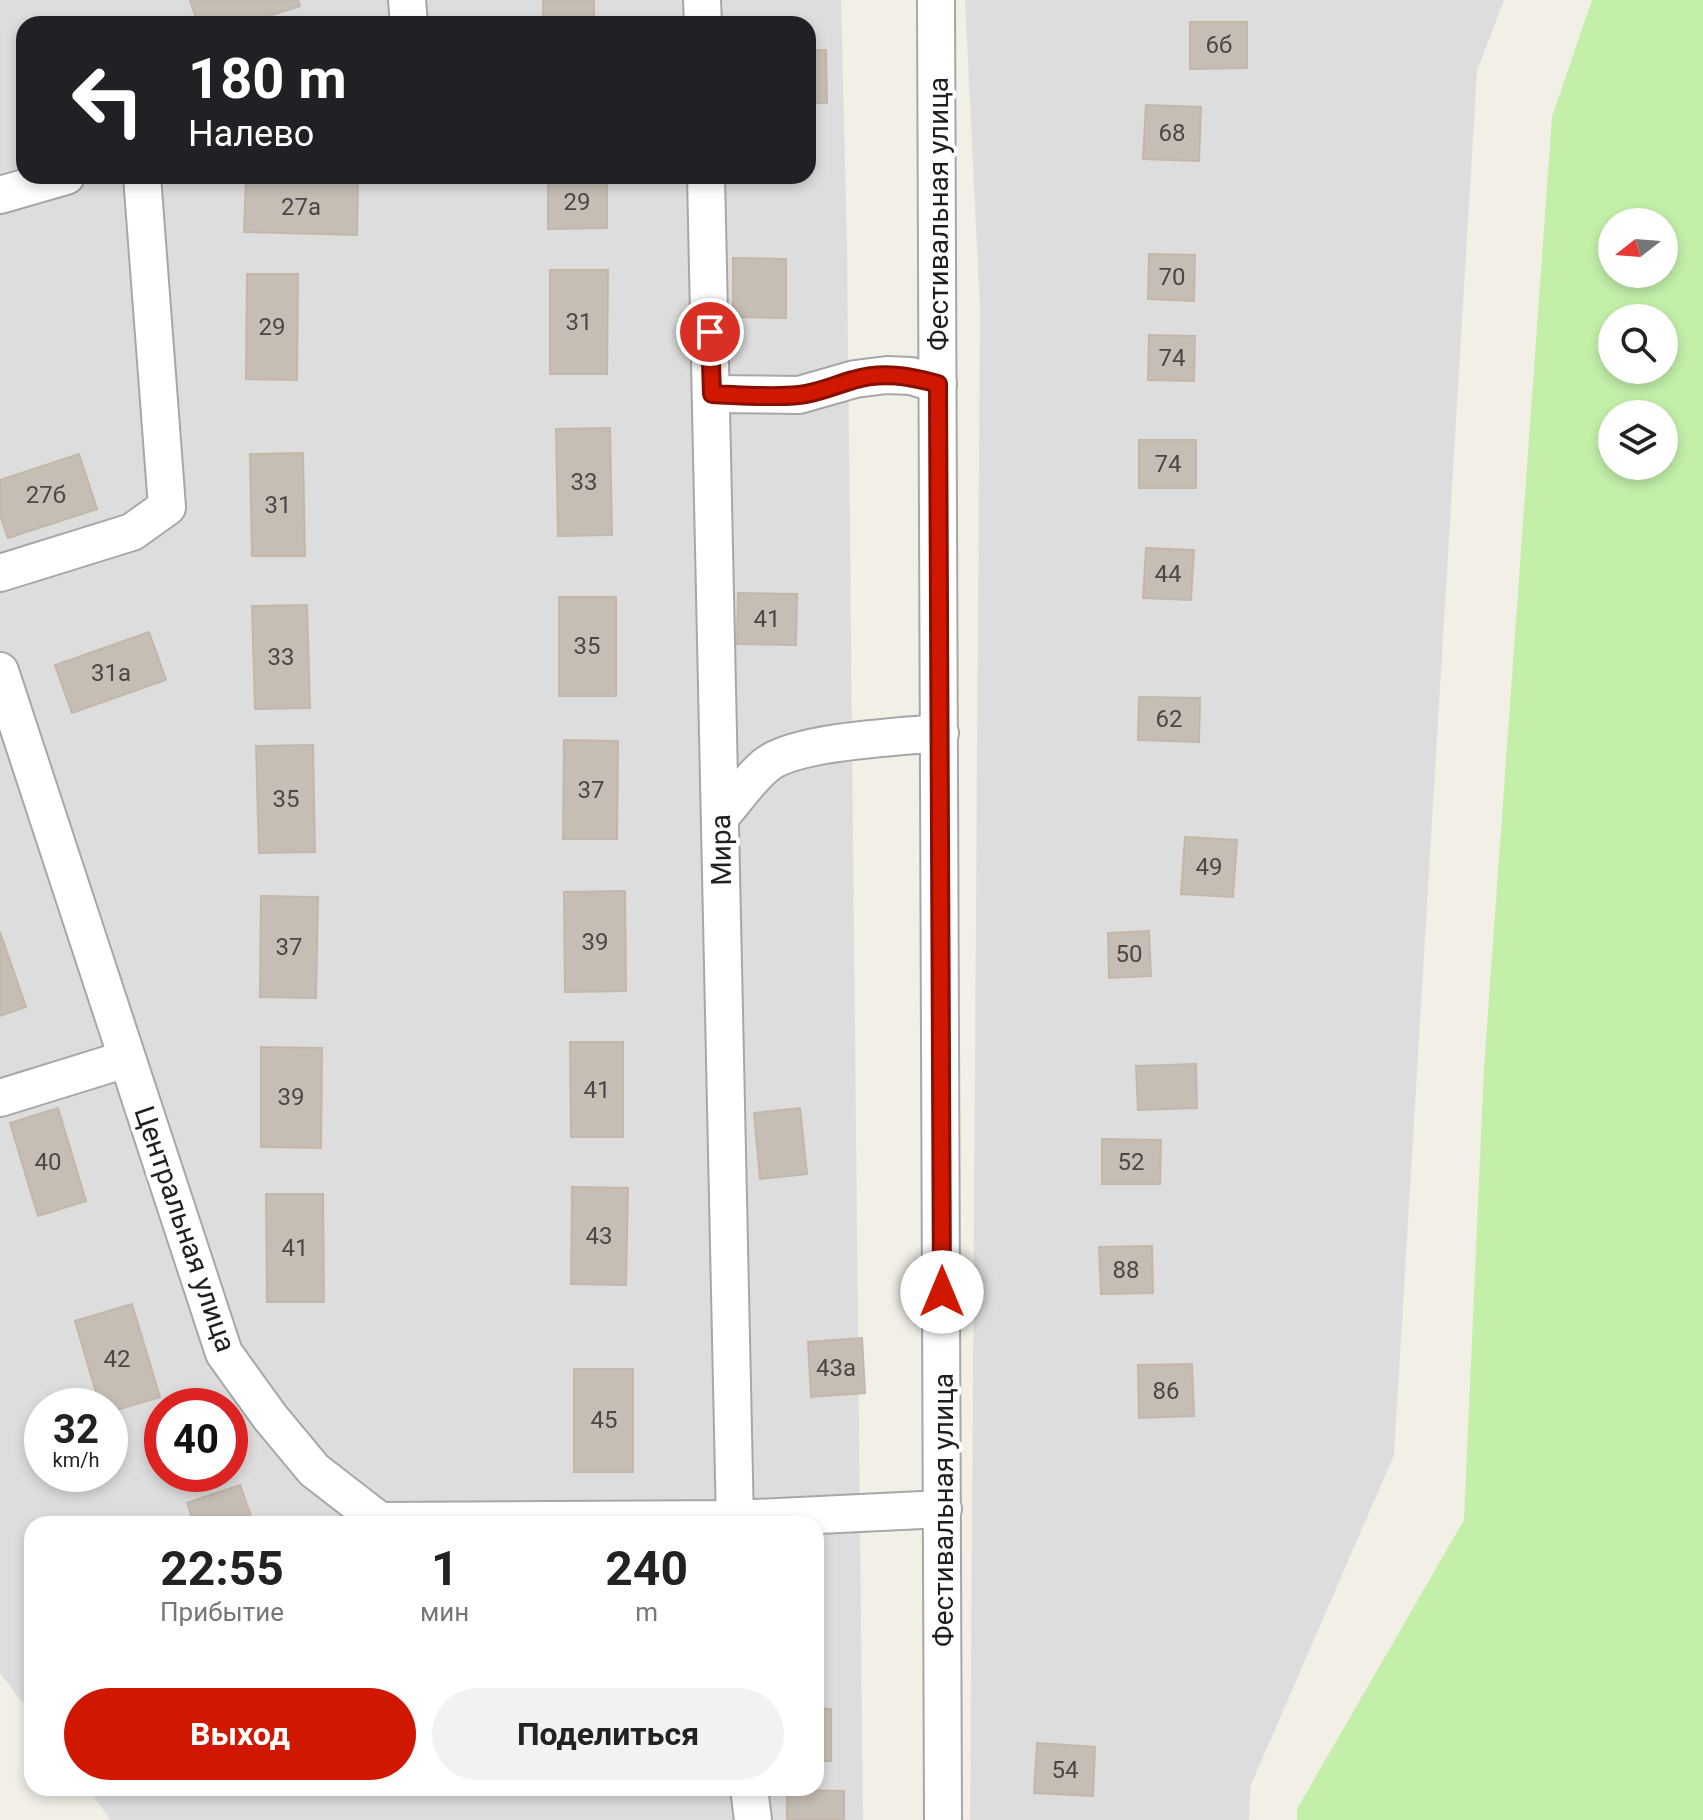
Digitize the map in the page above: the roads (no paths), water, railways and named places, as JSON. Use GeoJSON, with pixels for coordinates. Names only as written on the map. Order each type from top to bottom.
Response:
{"type":"FeatureCollection","features":[{"type":"Feature","properties":{"kind":"street","name":"Фестивальная улица"},"geometry":{"type":"LineString","coordinates":[[936,0],[943,1820]]}},
{"type":"Feature","properties":{"kind":"street"},"geometry":{"type":"LineString","coordinates":[[0,195],[38,184]]}},
{"type":"Feature","properties":{"kind":"street"},"geometry":{"type":"LineString","coordinates":[[0,573],[132,532],[167,507],[143,184]]}},
{"type":"Feature","properties":{"kind":"street","name":"Мира"},"geometry":{"type":"LineString","coordinates":[[706,184],[735,1516]]}},
{"type":"Feature","properties":{"kind":"street"},"geometry":{"type":"LineString","coordinates":[[712,394],[799,395],[855,379],[887,375],[911,376],[938,384]]}},
{"type":"Feature","properties":{"kind":"street","name":"Центральная улица"},"geometry":{"type":"LineString","coordinates":[[0,671],[224,1353],[270,1417],[314,1470],[374,1516]]}},
{"type":"Feature","properties":{"kind":"street"},"geometry":{"type":"LineString","coordinates":[[720,817],[767,764],[807,748],[940,733]]}},
{"type":"Feature","properties":{"kind":"street"},"geometry":{"type":"LineString","coordinates":[[719,752],[767,764]]}},
{"type":"Feature","properties":{"kind":"street"},"geometry":{"type":"LineString","coordinates":[[0,1098],[126,1059]]}},
{"type":"Feature","properties":{"kind":"street","name":"Центральная улица"},"geometry":{"type":"LineString","coordinates":[[822,1516],[943,1509]]}},
{"type":"Feature","properties":{"kind":"street"},"geometry":{"type":"LineString","coordinates":[[750,1796],[753,1820]]}}]}
